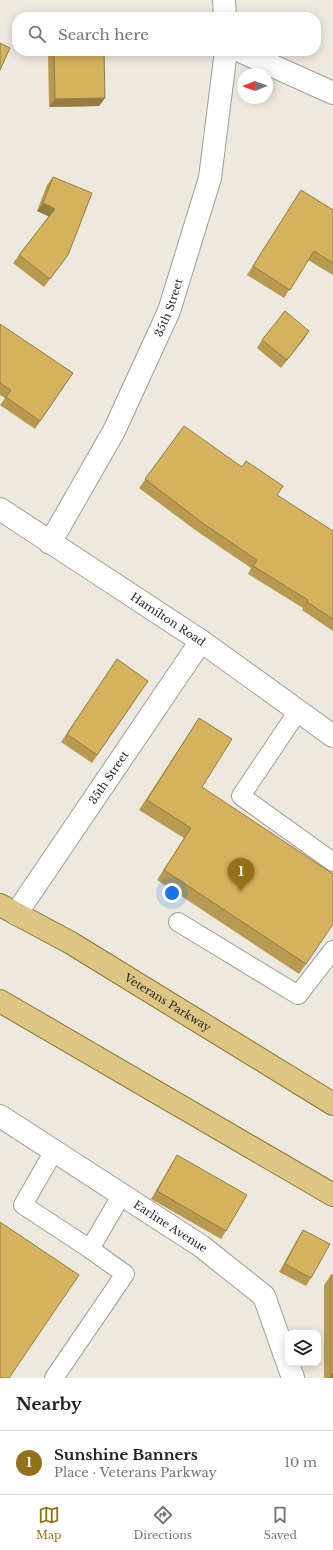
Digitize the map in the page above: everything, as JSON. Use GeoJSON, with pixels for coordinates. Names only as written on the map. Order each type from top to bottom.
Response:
{"type":"FeatureCollection","features":[{"type":"Feature","properties":{"kind":"main road","name":"Veterans Parkway"},"geometry":{"type":"LineString","coordinates":[[8,909],[71,943],[333,1104]]}},
{"type":"Feature","properties":{"kind":"main road"},"geometry":{"type":"LineString","coordinates":[[0,1000],[333,1194]]}},
{"type":"Feature","properties":{"kind":"street"},"geometry":{"type":"LineString","coordinates":[[224,0],[225,12]]}},
{"type":"Feature","properties":{"kind":"street","name":"35th Street"},"geometry":{"type":"LineString","coordinates":[[50,543],[114,431],[169,311],[210,178],[225,56]]}},
{"type":"Feature","properties":{"kind":"street"},"geometry":{"type":"LineString","coordinates":[[251,56],[333,93]]}},
{"type":"Feature","properties":{"kind":"street","name":"Hamilton Road"},"geometry":{"type":"LineString","coordinates":[[0,509],[201,641],[333,736]]}},
{"type":"Feature","properties":{"kind":"street","name":"35th Street"},"geometry":{"type":"LineString","coordinates":[[8,909],[201,641]]}},
{"type":"Feature","properties":{"kind":"street","name":"Earline Avenue"},"geometry":{"type":"LineString","coordinates":[[0,1116],[201,1246],[264,1296],[293,1378]]}},
{"type":"Feature","properties":{"kind":"lane"},"geometry":{"type":"LineString","coordinates":[[298,710],[241,796],[333,862]]}},
{"type":"Feature","properties":{"kind":"lane"},"geometry":{"type":"LineString","coordinates":[[178,922],[298,995],[333,950]]}},
{"type":"Feature","properties":{"kind":"lane"},"geometry":{"type":"LineString","coordinates":[[54,1151],[23,1205],[90,1248],[125,1274],[54,1378]]}},
{"type":"Feature","properties":{"kind":"lane"},"geometry":{"type":"LineString","coordinates":[[90,1248],[122,1194]]}},
{"type":"Feature","properties":{"kind":"building"},"geometry":{"type":"Polygon","coordinates":[[[0,43],[10,48],[0,70],[0,43]]]}},
{"type":"Feature","properties":{"kind":"building"},"geometry":{"type":"Polygon","coordinates":[[[54,56],[104,56],[105,98],[55,99],[54,56]]]}},
{"type":"Feature","properties":{"kind":"building"},"geometry":{"type":"Polygon","coordinates":[[[53,177],[92,193],[68,255],[50,279],[19,255],[55,209],[43,203],[53,177]]]}},
{"type":"Feature","properties":{"kind":"building"},"geometry":{"type":"Polygon","coordinates":[[[301,190],[333,210],[333,263],[314,251],[290,290],[253,266],[301,190]]]}},
{"type":"Feature","properties":{"kind":"building"},"geometry":{"type":"Polygon","coordinates":[[[285,311],[309,331],[287,360],[262,340],[285,311]]]}},
{"type":"Feature","properties":{"kind":"building"},"geometry":{"type":"Polygon","coordinates":[[[0,324],[73,373],[40,421],[6,397],[11,390],[0,383],[0,324]]]}},
{"type":"Feature","properties":{"kind":"building"},"geometry":{"type":"Polygon","coordinates":[[[184,426],[242,467],[246,461],[283,486],[277,495],[333,531],[333,619],[307,602],[308,600],[253,566],[257,560],[204,524],[145,479],[184,426]]]}},
{"type":"Feature","properties":{"kind":"building"},"geometry":{"type":"Polygon","coordinates":[[[117,659],[148,681],[97,755],[67,734],[117,659]]]}},
{"type":"Feature","properties":{"kind":"building"},"geometry":{"type":"Polygon","coordinates":[[[199,718],[232,739],[202,787],[333,874],[333,924],[306,964],[164,870],[191,828],[147,800],[199,718]]]}},
{"type":"Feature","properties":{"kind":"building"},"geometry":{"type":"Polygon","coordinates":[[[177,1155],[247,1195],[226,1231],[157,1191],[177,1155]]]}},
{"type":"Feature","properties":{"kind":"building"},"geometry":{"type":"Polygon","coordinates":[[[0,1222],[79,1275],[9,1378],[0,1378],[0,1222]]]}},
{"type":"Feature","properties":{"kind":"building"},"geometry":{"type":"Polygon","coordinates":[[[303,1230],[330,1244],[311,1278],[285,1264],[303,1230]]]}},
{"type":"Feature","properties":{"kind":"building"},"geometry":{"type":"Polygon","coordinates":[[[331,1275],[333,1275],[333,1374],[331,1374],[331,1275]]]}},
{"type":"Feature","properties":{"kind":"place","name":"Sunshine Banners"},"geometry":{"type":"Point","coordinates":[241,891]}}]}
